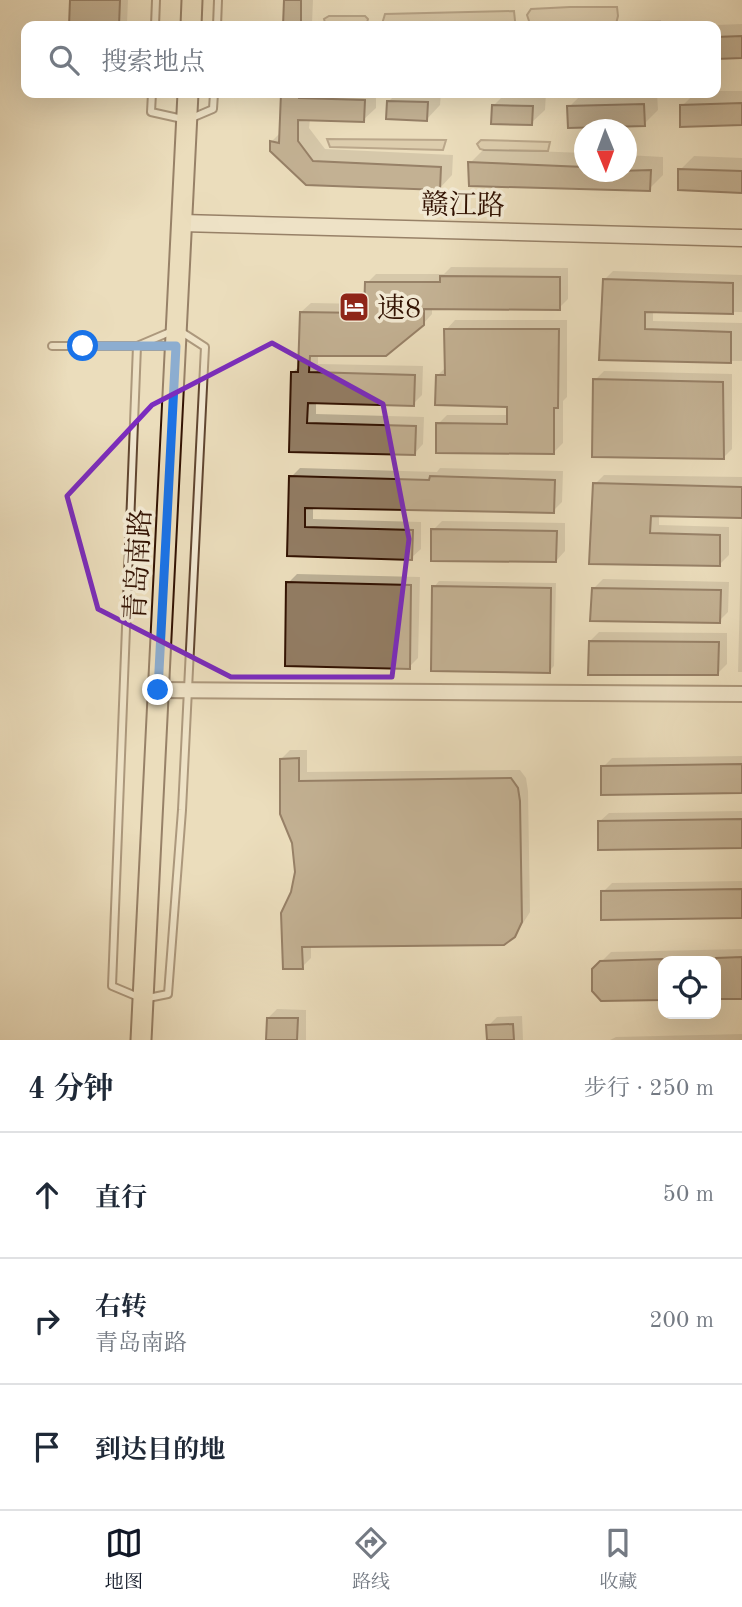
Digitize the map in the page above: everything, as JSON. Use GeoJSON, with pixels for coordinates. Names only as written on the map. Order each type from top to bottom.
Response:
{"type":"FeatureCollection","features":[{"type":"Feature","properties":{"kind":"main road"},"geometry":{"type":"LineString","coordinates":[[191,21],[192,0]]}},
{"type":"Feature","properties":{"kind":"main road","name":"青岛南路"},"geometry":{"type":"LineString","coordinates":[[141,1040],[188,98]]}},
{"type":"Feature","properties":{"kind":"main road","name":"赣江路"},"geometry":{"type":"LineString","coordinates":[[182,223],[742,238]]}},
{"type":"Feature","properties":{"kind":"street"},"geometry":{"type":"LineString","coordinates":[[158,690],[742,694]]}},
{"type":"Feature","properties":{"kind":"lane"},"geometry":{"type":"LineString","coordinates":[[155,21],[156,0]]}},
{"type":"Feature","properties":{"kind":"lane"},"geometry":{"type":"LineString","coordinates":[[217,21],[218,0]]}},
{"type":"Feature","properties":{"kind":"lane"},"geometry":{"type":"LineString","coordinates":[[152,98],[151,112],[187,120],[213,110],[214,98]]}},
{"type":"Feature","properties":{"kind":"lane"},"geometry":{"type":"LineString","coordinates":[[52,346],[137,346],[176,337]]}},
{"type":"Feature","properties":{"kind":"lane"},"geometry":{"type":"LineString","coordinates":[[176,337],[205,347],[188,690],[168,994],[143,999],[112,986],[137,346],[176,337]]}},
{"type":"Feature","properties":{"kind":"highlighted area"},"geometry":{"type":"Polygon","coordinates":[[[272,343],[383,404],[409,539],[392,677],[231,677],[98,609],[67,496],[152,405],[272,343]]]}},
{"type":"Feature","properties":{"kind":"shaded area"},"geometry":{"type":"Polygon","coordinates":[[[617,7],[618,16],[617,21],[529,21],[527,15],[531,9],[617,7]]]}},
{"type":"Feature","properties":{"kind":"shaded area"},"geometry":{"type":"Polygon","coordinates":[[[514,11],[515,21],[383,21],[385,14],[514,11]]]}},
{"type":"Feature","properties":{"kind":"shaded area"},"geometry":{"type":"Polygon","coordinates":[[[329,16],[365,16],[368,19],[325,21],[329,16]]]}},
{"type":"Feature","properties":{"kind":"shaded area"},"geometry":{"type":"Polygon","coordinates":[[[327,139],[446,140],[443,150],[330,147],[327,139]]]}},
{"type":"Feature","properties":{"kind":"shaded area"},"geometry":{"type":"Polygon","coordinates":[[[481,140],[550,142],[548,151],[484,150],[477,144],[481,140]]]}},
{"type":"Feature","properties":{"kind":"building"},"geometry":{"type":"Polygon","coordinates":[[[70,0],[120,0],[119,21],[69,21],[70,0]]]}},
{"type":"Feature","properties":{"kind":"building"},"geometry":{"type":"Polygon","coordinates":[[[284,0],[301,0],[301,21],[283,21],[284,0]]]}},
{"type":"Feature","properties":{"kind":"building"},"geometry":{"type":"Polygon","coordinates":[[[742,36],[742,58],[721,59],[721,37],[742,36]]]}},
{"type":"Feature","properties":{"kind":"building"},"geometry":{"type":"Polygon","coordinates":[[[281,98],[365,100],[364,122],[298,120],[298,141],[313,161],[441,167],[440,190],[306,185],[270,151],[270,141],[279,143],[281,98]]]}},
{"type":"Feature","properties":{"kind":"building"},"geometry":{"type":"Polygon","coordinates":[[[387,101],[428,102],[427,121],[386,119],[387,101]]]}},
{"type":"Feature","properties":{"kind":"building"},"geometry":{"type":"Polygon","coordinates":[[[742,103],[742,125],[680,127],[680,105],[742,103]]]}},
{"type":"Feature","properties":{"kind":"building"},"geometry":{"type":"Polygon","coordinates":[[[644,104],[645,126],[637,126],[637,119],[574,119],[574,128],[568,128],[567,106],[644,104]]]}},
{"type":"Feature","properties":{"kind":"building"},"geometry":{"type":"Polygon","coordinates":[[[492,105],[533,106],[532,125],[491,124],[492,105]]]}},
{"type":"Feature","properties":{"kind":"building"},"geometry":{"type":"Polygon","coordinates":[[[468,162],[574,167],[574,182],[637,182],[637,170],[651,170],[650,191],[469,186],[468,162]]]}},
{"type":"Feature","properties":{"kind":"building"},"geometry":{"type":"Polygon","coordinates":[[[678,169],[742,171],[742,193],[678,190],[678,169]]]}},
{"type":"Feature","properties":{"kind":"building"},"geometry":{"type":"Polygon","coordinates":[[[440,276],[560,277],[560,310],[424,309],[424,325],[386,356],[310,356],[309,372],[415,375],[414,406],[308,403],[307,423],[416,426],[415,455],[289,452],[291,372],[298,372],[300,312],[364,313],[365,282],[440,282],[440,276]]]}},
{"type":"Feature","properties":{"kind":"building"},"geometry":{"type":"Polygon","coordinates":[[[603,279],[733,283],[733,314],[645,312],[645,329],[731,332],[731,363],[599,360],[603,279]]]}},
{"type":"Feature","properties":{"kind":"building"},"geometry":{"type":"Polygon","coordinates":[[[444,329],[559,329],[558,408],[554,408],[554,454],[436,453],[436,423],[507,424],[507,407],[435,405],[436,375],[445,375],[444,329]]]}},
{"type":"Feature","properties":{"kind":"building"},"geometry":{"type":"Polygon","coordinates":[[[593,379],[723,382],[724,459],[592,457],[593,379]]]}},
{"type":"Feature","properties":{"kind":"building"},"geometry":{"type":"Polygon","coordinates":[[[289,476],[429,480],[430,476],[555,480],[554,513],[305,508],[305,527],[413,530],[412,560],[287,556],[289,476]]]}},
{"type":"Feature","properties":{"kind":"building"},"geometry":{"type":"Polygon","coordinates":[[[593,483],[742,487],[742,518],[651,516],[650,533],[720,535],[720,566],[589,564],[593,483]]]}},
{"type":"Feature","properties":{"kind":"building"},"geometry":{"type":"Polygon","coordinates":[[[431,529],[557,531],[556,562],[431,561],[431,529]]]}},
{"type":"Feature","properties":{"kind":"building"},"geometry":{"type":"Polygon","coordinates":[[[286,582],[411,585],[410,669],[285,666],[286,582]]]}},
{"type":"Feature","properties":{"kind":"building"},"geometry":{"type":"Polygon","coordinates":[[[432,586],[551,588],[550,673],[431,671],[432,586]]]}},
{"type":"Feature","properties":{"kind":"building"},"geometry":{"type":"Polygon","coordinates":[[[592,588],[721,590],[720,623],[590,621],[592,588]]]}},
{"type":"Feature","properties":{"kind":"building"},"geometry":{"type":"Polygon","coordinates":[[[589,641],[719,642],[718,675],[588,675],[589,641]]]}},
{"type":"Feature","properties":{"kind":"building"},"geometry":{"type":"Polygon","coordinates":[[[299,758],[299,781],[511,778],[518,788],[520,801],[522,922],[515,937],[504,945],[302,947],[303,969],[283,969],[281,913],[291,892],[295,872],[292,843],[280,814],[280,759],[299,758]]]}},
{"type":"Feature","properties":{"kind":"building"},"geometry":{"type":"Polygon","coordinates":[[[742,764],[742,793],[601,795],[601,766],[742,764]]]}},
{"type":"Feature","properties":{"kind":"building"},"geometry":{"type":"Polygon","coordinates":[[[742,819],[742,848],[598,850],[598,821],[742,819]]]}},
{"type":"Feature","properties":{"kind":"building"},"geometry":{"type":"Polygon","coordinates":[[[742,889],[742,918],[601,920],[601,891],[742,889]]]}},
{"type":"Feature","properties":{"kind":"building"},"geometry":{"type":"Polygon","coordinates":[[[742,957],[742,999],[721,999],[721,958],[742,957]]]}},
{"type":"Feature","properties":{"kind":"building"},"geometry":{"type":"Polygon","coordinates":[[[658,959],[658,1000],[601,1001],[592,991],[592,969],[600,961],[658,959]]]}},
{"type":"Feature","properties":{"kind":"building"},"geometry":{"type":"Polygon","coordinates":[[[267,1018],[298,1018],[297,1040],[266,1040],[267,1018]]]}},
{"type":"Feature","properties":{"kind":"building"},"geometry":{"type":"Polygon","coordinates":[[[513,1024],[514,1040],[487,1040],[486,1025],[513,1024]]]}},
{"type":"Feature","properties":{"kind":"place","name":"速8"},"geometry":{"type":"Point","coordinates":[354,307]}},
{"type":"Feature","properties":{"kind":"route"},"geometry":{"type":"LineString","coordinates":[[83,346],[176,346],[158,690]]}}]}
